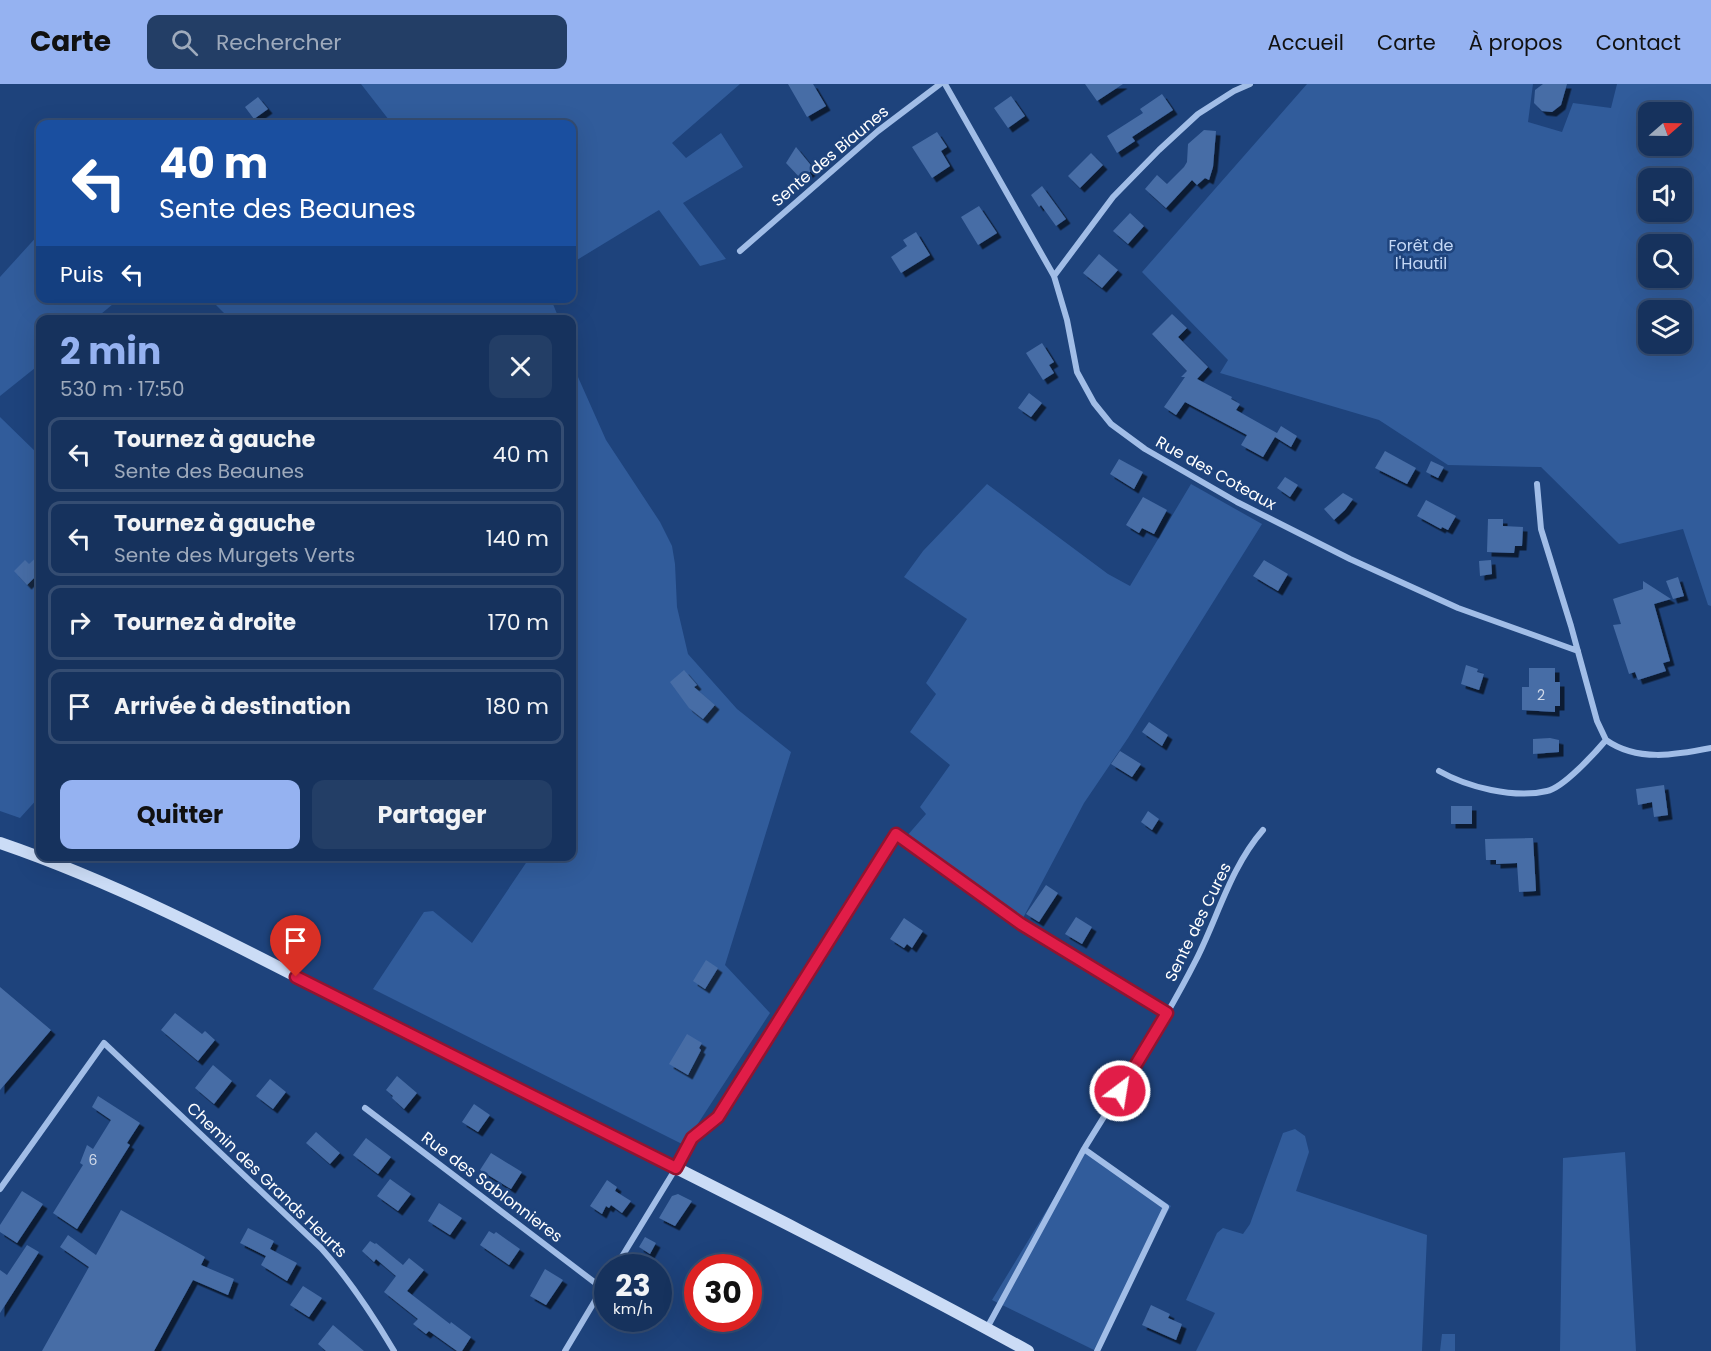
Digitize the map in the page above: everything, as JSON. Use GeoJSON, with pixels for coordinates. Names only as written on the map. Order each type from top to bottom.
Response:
{"type":"FeatureCollection","features":[{"type":"Feature","properties":{"kind":"main road"},"geometry":{"type":"LineString","coordinates":[[0,843],[36,856]]}},
{"type":"Feature","properties":{"kind":"main road"},"geometry":{"type":"LineString","coordinates":[[49,861],[171,915],[676,1168],[1028,1351]]}},
{"type":"Feature","properties":{"kind":"street","name":"Sente des Biaunes"},"geometry":{"type":"LineString","coordinates":[[740,251],[878,131],[942,84]]}},
{"type":"Feature","properties":{"kind":"street","name":"Rue des Coteaux"},"geometry":{"type":"LineString","coordinates":[[942,84],[1054,276],[1067,320],[1077,372],[1094,403],[1111,424],[1145,449],[1237,502],[1350,559],[1458,608],[1578,651]]}},
{"type":"Feature","properties":{"kind":"street"},"geometry":{"type":"LineString","coordinates":[[1054,276],[1113,197],[1159,150],[1198,114],[1234,91],[1250,84]]}},
{"type":"Feature","properties":{"kind":"street"},"geometry":{"type":"LineString","coordinates":[[1537,484],[1541,529],[1597,721],[1606,740],[1618,749],[1670,756],[1711,748]]}},
{"type":"Feature","properties":{"kind":"street"},"geometry":{"type":"LineString","coordinates":[[1439,771],[1455,780],[1512,793],[1549,791],[1586,764],[1606,740]]}},
{"type":"Feature","properties":{"kind":"street","name":"Sente des Cures"},"geometry":{"type":"LineString","coordinates":[[987,1328],[1084,1149],[1167,1013],[1197,958],[1220,903],[1250,845],[1263,831]]}},
{"type":"Feature","properties":{"kind":"street"},"geometry":{"type":"LineString","coordinates":[[624,1254],[692,1138],[718,1117],[896,834],[1021,924],[1167,1013]]}},
{"type":"Feature","properties":{"kind":"street","name":"Chemin des Grands Heurts"},"geometry":{"type":"LineString","coordinates":[[0,1190],[104,1042],[321,1248],[350,1282],[394,1351]]}},
{"type":"Feature","properties":{"kind":"street","name":"Rue des Sablonnieres"},"geometry":{"type":"LineString","coordinates":[[365,1108],[594,1282]]}},
{"type":"Feature","properties":{"kind":"street"},"geometry":{"type":"LineString","coordinates":[[1084,1149],[1166,1207],[1097,1351]]}},
{"type":"Feature","properties":{"kind":"street"},"geometry":{"type":"LineString","coordinates":[[566,1351],[594,1302]]}},
{"type":"Feature","properties":{"kind":"green space"},"geometry":{"type":"Polygon","coordinates":[[[361,84],[740,84],[672,143],[686,158],[721,133],[743,167],[683,203],[726,259],[700,266],[659,210],[576,261],[576,120],[389,120],[361,84]]]}},
{"type":"Feature","properties":{"kind":"green space","name":"Forêt de l'Hautil"},"geometry":{"type":"Polygon","coordinates":[[[1307,84],[1533,84],[1528,122],[1562,132],[1573,103],[1611,108],[1617,84],[1711,84],[1711,606],[1708,605],[1683,529],[1619,544],[1541,467],[1448,465],[1379,420],[1220,373],[1228,360],[1142,272],[1307,84]]]}},
{"type":"Feature","properties":{"kind":"green space"},"geometry":{"type":"Polygon","coordinates":[[[36,237],[36,303],[114,303],[100,315],[36,315],[36,367],[0,396],[0,277],[36,237]]]}},
{"type":"Feature","properties":{"kind":"green space"},"geometry":{"type":"Polygon","coordinates":[[[218,303],[553,303],[557,315],[226,315],[216,305],[218,303]]]}},
{"type":"Feature","properties":{"kind":"green space"},"geometry":{"type":"Polygon","coordinates":[[[576,371],[606,440],[660,522],[672,546],[677,607],[688,654],[737,709],[791,752],[725,965],[770,1013],[684,1145],[373,989],[424,912],[433,911],[472,943],[527,861],[576,861],[576,371]]]}},
{"type":"Feature","properties":{"kind":"green space"},"geometry":{"type":"Polygon","coordinates":[[[0,417],[36,452],[36,800],[20,818],[0,811],[0,417]]]}},
{"type":"Feature","properties":{"kind":"green space"},"geometry":{"type":"Polygon","coordinates":[[[987,484],[1108,574],[1130,586],[1191,484],[1262,524],[1128,738],[1084,803],[1023,918],[906,837],[926,814],[920,807],[950,765],[910,732],[936,694],[926,683],[967,619],[904,577],[923,551],[987,484]]]}},
{"type":"Feature","properties":{"kind":"green space"},"geometry":{"type":"Polygon","coordinates":[[[1295,1129],[1305,1136],[1309,1152],[1296,1191],[1427,1235],[1422,1351],[1196,1351],[1215,1313],[1186,1300],[1217,1233],[1223,1228],[1243,1234],[1250,1224],[1283,1133],[1295,1129]]]}},
{"type":"Feature","properties":{"kind":"green space"},"geometry":{"type":"Polygon","coordinates":[[[1084,1149],[1171,1206],[1135,1268],[1094,1350],[992,1300],[1084,1149]]]}},
{"type":"Feature","properties":{"kind":"green space"},"geometry":{"type":"Polygon","coordinates":[[[1625,1152],[1636,1351],[1560,1351],[1563,1158],[1625,1152]]]}},
{"type":"Feature","properties":{"kind":"green space"},"geometry":{"type":"Polygon","coordinates":[[[1442,1334],[1455,1334],[1455,1351],[1440,1351],[1442,1334]]]}},
{"type":"Feature","properties":{"kind":"building"},"geometry":{"type":"Polygon","coordinates":[[[788,84],[813,84],[826,106],[807,117],[788,84]]]}},
{"type":"Feature","properties":{"kind":"building"},"geometry":{"type":"Polygon","coordinates":[[[1085,84],[1123,84],[1097,101],[1085,84]]]}},
{"type":"Feature","properties":{"kind":"building"},"geometry":{"type":"Polygon","coordinates":[[[1543,84],[1567,84],[1561,105],[1552,112],[1542,111],[1534,103],[1535,90],[1543,84]]]}},
{"type":"Feature","properties":{"kind":"building"},"geometry":{"type":"Polygon","coordinates":[[[1162,94],[1173,110],[1132,137],[1135,141],[1117,153],[1107,136],[1143,113],[1140,109],[1162,94]]]}},
{"type":"Feature","properties":{"kind":"building"},"geometry":{"type":"Polygon","coordinates":[[[1011,96],[1025,116],[1008,128],[994,108],[1011,96]]]}},
{"type":"Feature","properties":{"kind":"building"},"geometry":{"type":"Polygon","coordinates":[[[258,97],[268,109],[254,119],[245,107],[258,97]]]}},
{"type":"Feature","properties":{"kind":"building"},"geometry":{"type":"Polygon","coordinates":[[[1204,130],[1216,131],[1213,167],[1209,180],[1205,178],[1197,185],[1192,180],[1166,208],[1145,189],[1157,175],[1167,184],[1184,167],[1187,162],[1188,144],[1204,130]]]}},
{"type":"Feature","properties":{"kind":"building"},"geometry":{"type":"Polygon","coordinates":[[[937,132],[947,147],[941,151],[950,166],[932,178],[912,147],[937,132]]]}},
{"type":"Feature","properties":{"kind":"building"},"geometry":{"type":"Polygon","coordinates":[[[796,147],[814,169],[801,179],[786,163],[796,147]]]}},
{"type":"Feature","properties":{"kind":"building"},"geometry":{"type":"Polygon","coordinates":[[[1091,153],[1103,165],[1080,188],[1068,176],[1091,153]]]}},
{"type":"Feature","properties":{"kind":"building"},"geometry":{"type":"Polygon","coordinates":[[[1042,186],[1066,219],[1056,226],[1031,195],[1042,186]]]}},
{"type":"Feature","properties":{"kind":"building"},"geometry":{"type":"Polygon","coordinates":[[[979,206],[997,233],[978,245],[961,217],[979,206]]]}},
{"type":"Feature","properties":{"kind":"building"},"geometry":{"type":"Polygon","coordinates":[[[1130,213],[1144,226],[1128,244],[1113,231],[1130,213]]]}},
{"type":"Feature","properties":{"kind":"building"},"geometry":{"type":"Polygon","coordinates":[[[916,232],[930,255],[901,273],[891,257],[907,246],[903,240],[916,232]]]}},
{"type":"Feature","properties":{"kind":"building"},"geometry":{"type":"Polygon","coordinates":[[[1099,254],[1118,270],[1102,288],[1083,273],[1099,254]]]}},
{"type":"Feature","properties":{"kind":"building"},"geometry":{"type":"Polygon","coordinates":[[[1172,314],[1187,328],[1178,337],[1208,367],[1197,379],[1232,397],[1231,399],[1240,404],[1236,410],[1277,433],[1281,426],[1297,436],[1291,447],[1275,437],[1263,457],[1241,445],[1247,435],[1185,402],[1176,415],[1164,407],[1185,377],[1181,377],[1187,371],[1152,334],[1172,314]]]}},
{"type":"Feature","properties":{"kind":"building"},"geometry":{"type":"Polygon","coordinates":[[[1042,343],[1054,362],[1049,365],[1054,373],[1043,380],[1026,353],[1042,343]]]}},
{"type":"Feature","properties":{"kind":"building"},"geometry":{"type":"Polygon","coordinates":[[[1029,393],[1042,403],[1031,417],[1018,408],[1029,393]]]}},
{"type":"Feature","properties":{"kind":"building"},"geometry":{"type":"Polygon","coordinates":[[[1385,451],[1416,468],[1407,484],[1375,468],[1385,451]]]}},
{"type":"Feature","properties":{"kind":"building"},"geometry":{"type":"Polygon","coordinates":[[[1119,459],[1143,472],[1134,489],[1110,474],[1119,459]]]}},
{"type":"Feature","properties":{"kind":"building"},"geometry":{"type":"Polygon","coordinates":[[[1431,461],[1444,467],[1438,478],[1426,472],[1431,461]]]}},
{"type":"Feature","properties":{"kind":"building"},"geometry":{"type":"Polygon","coordinates":[[[1285,477],[1298,485],[1290,497],[1277,488],[1285,477]]]}},
{"type":"Feature","properties":{"kind":"building"},"geometry":{"type":"Polygon","coordinates":[[[1343,493],[1353,499],[1334,520],[1324,509],[1343,493]]]}},
{"type":"Feature","properties":{"kind":"building"},"geometry":{"type":"Polygon","coordinates":[[[1143,497],[1167,510],[1154,534],[1142,528],[1139,533],[1126,525],[1143,497]]]}},
{"type":"Feature","properties":{"kind":"building"},"geometry":{"type":"Polygon","coordinates":[[[1426,500],[1456,516],[1448,530],[1442,527],[1441,529],[1417,516],[1426,500]]]}},
{"type":"Feature","properties":{"kind":"building"},"geometry":{"type":"Polygon","coordinates":[[[1488,519],[1503,519],[1503,526],[1523,527],[1522,546],[1515,546],[1514,553],[1487,552],[1488,519]]]}},
{"type":"Feature","properties":{"kind":"building"},"geometry":{"type":"Polygon","coordinates":[[[36,558],[36,576],[27,585],[14,571],[25,560],[29,564],[36,558]]]}},
{"type":"Feature","properties":{"kind":"building"},"geometry":{"type":"Polygon","coordinates":[[[1264,560],[1288,574],[1278,591],[1253,576],[1264,560]]]}},
{"type":"Feature","properties":{"kind":"building"},"geometry":{"type":"Polygon","coordinates":[[[1491,560],[1492,574],[1480,576],[1479,561],[1491,560]]]}},
{"type":"Feature","properties":{"kind":"building"},"geometry":{"type":"Polygon","coordinates":[[[1678,577],[1684,596],[1673,599],[1666,581],[1678,577]]]}},
{"type":"Feature","properties":{"kind":"building"},"geometry":{"type":"Polygon","coordinates":[[[1643,581],[1671,599],[1654,604],[1670,661],[1663,663],[1666,671],[1638,680],[1635,672],[1629,674],[1613,625],[1621,624],[1613,599],[1643,589],[1643,581]]]}},
{"type":"Feature","properties":{"kind":"building"},"geometry":{"type":"Polygon","coordinates":[[[1466,665],[1484,674],[1479,690],[1461,684],[1466,665]]]}},
{"type":"Feature","properties":{"kind":"building"},"geometry":{"type":"Polygon","coordinates":[[[1529,668],[1555,668],[1555,682],[1560,682],[1560,706],[1555,706],[1555,712],[1522,710],[1522,687],[1529,687],[1529,668]]]}},
{"type":"Feature","properties":{"kind":"building"},"geometry":{"type":"Polygon","coordinates":[[[684,670],[697,685],[694,687],[715,705],[703,719],[689,708],[670,682],[684,670]]]}},
{"type":"Feature","properties":{"kind":"building"},"geometry":{"type":"Polygon","coordinates":[[[1149,722],[1168,735],[1162,746],[1142,732],[1149,722]]]}},
{"type":"Feature","properties":{"kind":"building"},"geometry":{"type":"Polygon","coordinates":[[[1533,739],[1559,740],[1559,752],[1533,754],[1533,739]]]}},
{"type":"Feature","properties":{"kind":"building"},"geometry":{"type":"Polygon","coordinates":[[[1120,751],[1141,764],[1132,777],[1111,764],[1120,751]]]}},
{"type":"Feature","properties":{"kind":"building"},"geometry":{"type":"Polygon","coordinates":[[[1664,785],[1668,815],[1654,817],[1652,802],[1638,805],[1636,789],[1664,785]]]}},
{"type":"Feature","properties":{"kind":"building"},"geometry":{"type":"Polygon","coordinates":[[[1451,806],[1472,806],[1472,824],[1451,824],[1451,806]]]}},
{"type":"Feature","properties":{"kind":"building"},"geometry":{"type":"Polygon","coordinates":[[[1148,811],[1159,819],[1152,830],[1141,822],[1148,811]]]}},
{"type":"Feature","properties":{"kind":"building"},"geometry":{"type":"Polygon","coordinates":[[[1533,838],[1536,891],[1519,892],[1517,863],[1496,864],[1496,860],[1486,860],[1485,839],[1533,838]]]}},
{"type":"Feature","properties":{"kind":"building"},"geometry":{"type":"Polygon","coordinates":[[[1046,885],[1058,893],[1039,922],[1026,914],[1046,885]]]}},
{"type":"Feature","properties":{"kind":"building"},"geometry":{"type":"Polygon","coordinates":[[[1076,917],[1092,927],[1082,944],[1065,934],[1076,917]]]}},
{"type":"Feature","properties":{"kind":"building"},"geometry":{"type":"Polygon","coordinates":[[[904,918],[923,931],[912,948],[907,944],[904,948],[890,939],[904,918]]]}},
{"type":"Feature","properties":{"kind":"building"},"geometry":{"type":"Polygon","coordinates":[[[706,960],[718,968],[705,989],[693,981],[706,960]]]}},
{"type":"Feature","properties":{"kind":"building"},"geometry":{"type":"Polygon","coordinates":[[[0,987],[51,1030],[0,1090],[0,987]]]}},
{"type":"Feature","properties":{"kind":"building"},"geometry":{"type":"Polygon","coordinates":[[[175,1013],[202,1034],[205,1031],[215,1040],[198,1061],[161,1030],[175,1013]]]}},
{"type":"Feature","properties":{"kind":"building"},"geometry":{"type":"Polygon","coordinates":[[[687,1034],[702,1043],[699,1048],[701,1050],[688,1075],[669,1064],[687,1034]]]}},
{"type":"Feature","properties":{"kind":"building"},"geometry":{"type":"Polygon","coordinates":[[[213,1065],[232,1081],[214,1104],[195,1088],[213,1065]]]}},
{"type":"Feature","properties":{"kind":"building"},"geometry":{"type":"Polygon","coordinates":[[[397,1076],[417,1093],[404,1109],[386,1090],[397,1076]]]}},
{"type":"Feature","properties":{"kind":"building"},"geometry":{"type":"Polygon","coordinates":[[[270,1079],[286,1092],[273,1109],[256,1096],[270,1079]]]}},
{"type":"Feature","properties":{"kind":"building"},"geometry":{"type":"Polygon","coordinates":[[[98,1096],[140,1123],[127,1143],[130,1145],[77,1229],[53,1213],[83,1165],[80,1163],[87,1145],[93,1149],[111,1120],[92,1107],[98,1096]]]}},
{"type":"Feature","properties":{"kind":"building"},"geometry":{"type":"Polygon","coordinates":[[[474,1104],[490,1115],[478,1132],[462,1122],[474,1104]]]}},
{"type":"Feature","properties":{"kind":"building"},"geometry":{"type":"Polygon","coordinates":[[[316,1132],[340,1153],[330,1164],[306,1143],[316,1132]]]}},
{"type":"Feature","properties":{"kind":"building"},"geometry":{"type":"Polygon","coordinates":[[[366,1138],[391,1157],[378,1174],[353,1155],[366,1138]]]}},
{"type":"Feature","properties":{"kind":"building"},"geometry":{"type":"Polygon","coordinates":[[[491,1153],[522,1172],[511,1189],[480,1170],[491,1153]]]}},
{"type":"Feature","properties":{"kind":"building"},"geometry":{"type":"Polygon","coordinates":[[[390,1179],[411,1194],[398,1211],[377,1196],[390,1179]]]}},
{"type":"Feature","properties":{"kind":"building"},"geometry":{"type":"Polygon","coordinates":[[[607,1180],[617,1187],[615,1191],[631,1201],[622,1213],[611,1205],[609,1208],[606,1206],[602,1214],[590,1206],[607,1180]]]}},
{"type":"Feature","properties":{"kind":"building"},"geometry":{"type":"Polygon","coordinates":[[[22,1191],[43,1204],[17,1243],[0,1232],[0,1225],[22,1191]]]}},
{"type":"Feature","properties":{"kind":"building"},"geometry":{"type":"Polygon","coordinates":[[[678,1194],[692,1201],[675,1226],[659,1218],[672,1196],[678,1194]]]}},
{"type":"Feature","properties":{"kind":"building"},"geometry":{"type":"Polygon","coordinates":[[[439,1203],[462,1218],[450,1235],[428,1221],[439,1203]]]}},
{"type":"Feature","properties":{"kind":"building"},"geometry":{"type":"Polygon","coordinates":[[[121,1210],[205,1257],[201,1265],[234,1279],[228,1295],[193,1280],[154,1351],[42,1351],[89,1267],[60,1247],[68,1235],[96,1255],[121,1210]]]}},
{"type":"Feature","properties":{"kind":"building"},"geometry":{"type":"Polygon","coordinates":[[[248,1228],[274,1241],[270,1249],[297,1263],[287,1281],[261,1265],[266,1256],[240,1243],[248,1228]]]}},
{"type":"Feature","properties":{"kind":"building"},"geometry":{"type":"Polygon","coordinates":[[[489,1231],[494,1234],[496,1232],[520,1249],[509,1265],[480,1245],[489,1231]]]}},
{"type":"Feature","properties":{"kind":"building"},"geometry":{"type":"Polygon","coordinates":[[[645,1237],[656,1243],[650,1254],[639,1247],[645,1237]]]}},
{"type":"Feature","properties":{"kind":"building"},"geometry":{"type":"Polygon","coordinates":[[[370,1241],[376,1243],[403,1265],[409,1258],[424,1270],[407,1291],[471,1337],[462,1351],[457,1351],[429,1331],[426,1334],[413,1324],[418,1319],[384,1292],[396,1276],[376,1259],[374,1262],[362,1251],[370,1241]]]}},
{"type":"Feature","properties":{"kind":"building"},"geometry":{"type":"Polygon","coordinates":[[[27,1245],[39,1252],[0,1313],[0,1270],[7,1275],[27,1245]]]}},
{"type":"Feature","properties":{"kind":"building"},"geometry":{"type":"Polygon","coordinates":[[[545,1269],[563,1280],[546,1305],[530,1296],[545,1269]]]}},
{"type":"Feature","properties":{"kind":"building"},"geometry":{"type":"Polygon","coordinates":[[[303,1286],[322,1298],[309,1317],[290,1305],[303,1286]]]}},
{"type":"Feature","properties":{"kind":"building"},"geometry":{"type":"Polygon","coordinates":[[[1151,1305],[1170,1314],[1168,1318],[1182,1324],[1176,1340],[1142,1325],[1151,1305]]]}},
{"type":"Feature","properties":{"kind":"building"},"geometry":{"type":"Polygon","coordinates":[[[333,1325],[364,1351],[326,1351],[318,1344],[333,1325]]]}},
{"type":"Feature","properties":{"kind":"route"},"geometry":{"type":"LineString","coordinates":[[296,977],[676,1168],[692,1138],[718,1117],[896,834],[1021,924],[1167,1013],[1120,1091]]}}]}
